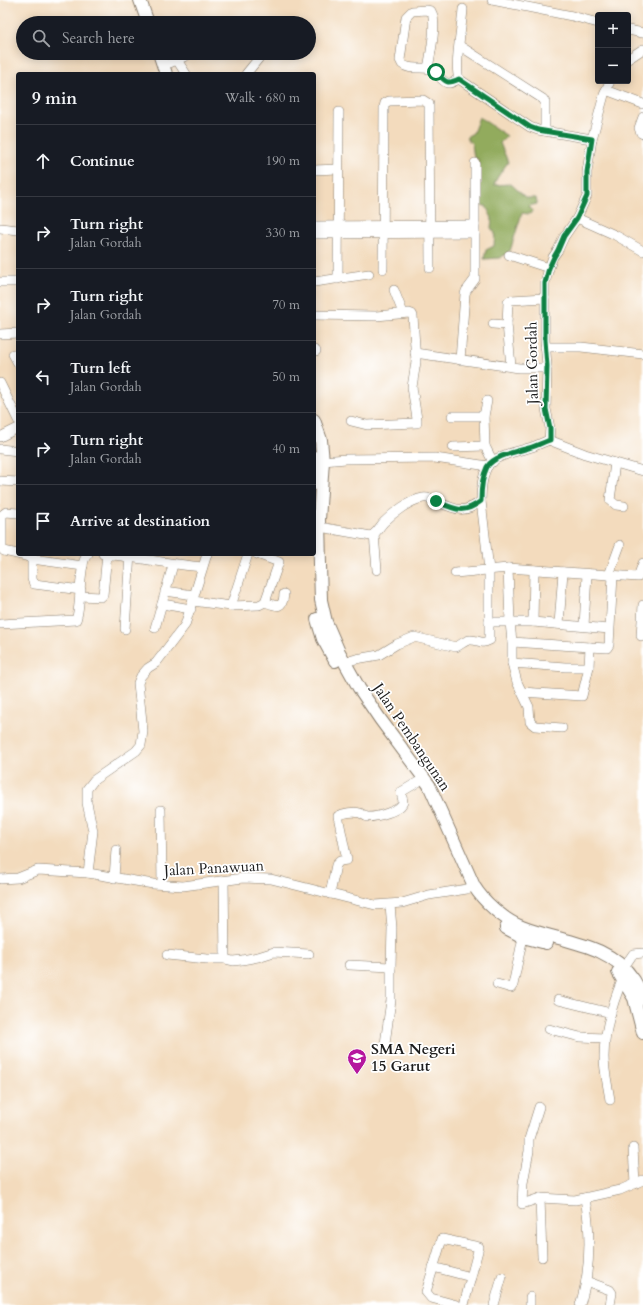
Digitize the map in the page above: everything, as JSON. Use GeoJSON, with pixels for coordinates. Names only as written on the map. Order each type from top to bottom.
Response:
{"type":"FeatureCollection","features":[{"type":"Feature","properties":{"kind":"main road"},"geometry":{"type":"LineString","coordinates":[[140,0],[146,16]]}},
{"type":"Feature","properties":{"kind":"main road"},"geometry":{"type":"LineString","coordinates":[[148,0],[154,16]]}},
{"type":"Feature","properties":{"kind":"main road","name":"Jalan Pembangunan"},"geometry":{"type":"LineString","coordinates":[[316,427],[320,440],[316,461],[317,523],[321,600],[335,652],[352,692],[429,785],[470,887],[473,899],[502,926],[523,937],[564,947],[589,956],[623,973],[630,973],[643,999]]}},
{"type":"Feature","properties":{"kind":"main road","name":"Jalan Pembangunan"},"geometry":{"type":"LineString","coordinates":[[313,556],[315,606],[318,625],[323,638],[346,664],[400,758],[418,782],[470,887],[507,920],[521,927],[566,939],[610,956],[623,973],[634,998],[643,1033]]}},
{"type":"Feature","properties":{"kind":"street"},"geometry":{"type":"LineString","coordinates":[[492,0],[525,3],[595,22]]}},
{"type":"Feature","properties":{"kind":"street"},"geometry":{"type":"LineString","coordinates":[[463,9],[457,72],[459,79],[530,127],[592,139]]}},
{"type":"Feature","properties":{"kind":"street"},"geometry":{"type":"LineString","coordinates":[[428,69],[433,28],[433,14],[431,11],[426,10],[412,11],[406,17],[401,62],[404,66],[410,68],[428,69],[436,72],[447,82],[451,83],[459,79]]}},
{"type":"Feature","properties":{"kind":"street"},"geometry":{"type":"LineString","coordinates":[[631,31],[643,34]]}},
{"type":"Feature","properties":{"kind":"street"},"geometry":{"type":"LineString","coordinates":[[460,46],[543,99],[545,102],[545,131]]}},
{"type":"Feature","properties":{"kind":"street"},"geometry":{"type":"LineString","coordinates":[[631,57],[643,49]]}},
{"type":"Feature","properties":{"kind":"street"},"geometry":{"type":"LineString","coordinates":[[170,65],[179,60]]}},
{"type":"Feature","properties":{"kind":"street"},"geometry":{"type":"LineString","coordinates":[[248,72],[257,60]]}},
{"type":"Feature","properties":{"kind":"street"},"geometry":{"type":"LineString","coordinates":[[170,65],[182,72]]}},
{"type":"Feature","properties":{"kind":"street","name":"Jalan Gordah"},"geometry":{"type":"LineString","coordinates":[[550,440],[550,428],[546,409],[547,368],[545,347],[545,283],[549,268],[564,236],[577,218],[587,196],[587,172],[592,139],[609,84]]}},
{"type":"Feature","properties":{"kind":"street"},"geometry":{"type":"LineString","coordinates":[[606,90],[643,104]]}},
{"type":"Feature","properties":{"kind":"street"},"geometry":{"type":"LineString","coordinates":[[383,269],[384,107],[385,103],[388,101],[424,100],[430,104],[430,268]]}},
{"type":"Feature","properties":{"kind":"street"},"geometry":{"type":"LineString","coordinates":[[338,279],[337,231],[339,112]]}},
{"type":"Feature","properties":{"kind":"street"},"geometry":{"type":"LineString","coordinates":[[643,117],[639,130],[643,134]]}},
{"type":"Feature","properties":{"kind":"street"},"geometry":{"type":"LineString","coordinates":[[460,360],[464,294],[475,279],[475,163]]}},
{"type":"Feature","properties":{"kind":"street"},"geometry":{"type":"LineString","coordinates":[[316,170],[338,168]]}},
{"type":"Feature","properties":{"kind":"street"},"geometry":{"type":"LineString","coordinates":[[577,218],[615,235],[643,251]]}},
{"type":"Feature","properties":{"kind":"street"},"geometry":{"type":"LineString","coordinates":[[316,226],[337,231]]}},
{"type":"Feature","properties":{"kind":"street"},"geometry":{"type":"LineString","coordinates":[[0,228],[16,230]]}},
{"type":"Feature","properties":{"kind":"street"},"geometry":{"type":"LineString","coordinates":[[316,234],[337,231],[475,229]]}},
{"type":"Feature","properties":{"kind":"street"},"geometry":{"type":"LineString","coordinates":[[509,256],[549,268]]}},
{"type":"Feature","properties":{"kind":"street"},"geometry":{"type":"LineString","coordinates":[[316,282],[369,274]]}},
{"type":"Feature","properties":{"kind":"street"},"geometry":{"type":"LineString","coordinates":[[0,282],[16,282]]}},
{"type":"Feature","properties":{"kind":"street"},"geometry":{"type":"LineString","coordinates":[[394,290],[403,313]]}},
{"type":"Feature","properties":{"kind":"street"},"geometry":{"type":"LineString","coordinates":[[511,366],[507,324],[508,302],[511,300],[545,298]]}},
{"type":"Feature","properties":{"kind":"street"},"geometry":{"type":"LineString","coordinates":[[316,315],[376,316],[409,313],[413,316],[416,362],[412,387],[417,423],[368,425],[351,421]]}},
{"type":"Feature","properties":{"kind":"street"},"geometry":{"type":"LineString","coordinates":[[493,324],[507,324]]}},
{"type":"Feature","properties":{"kind":"street"},"geometry":{"type":"LineString","coordinates":[[0,334],[16,334]]}},
{"type":"Feature","properties":{"kind":"street"},"geometry":{"type":"LineString","coordinates":[[545,347],[581,347],[643,354]]}},
{"type":"Feature","properties":{"kind":"street"},"geometry":{"type":"LineString","coordinates":[[415,353],[511,366],[547,368]]}},
{"type":"Feature","properties":{"kind":"street"},"geometry":{"type":"LineString","coordinates":[[13,354],[16,359]]}},
{"type":"Feature","properties":{"kind":"street"},"geometry":{"type":"LineString","coordinates":[[2,380],[16,415]]}},
{"type":"Feature","properties":{"kind":"street"},"geometry":{"type":"LineString","coordinates":[[346,664],[349,661],[356,659],[379,655],[397,644],[414,637],[456,647],[469,640],[485,643],[490,640],[489,570],[481,501],[482,485],[490,464],[484,446],[484,416],[487,402]]}},
{"type":"Feature","properties":{"kind":"street"},"geometry":{"type":"LineString","coordinates":[[452,416],[484,416]]}},
{"type":"Feature","properties":{"kind":"street"},"geometry":{"type":"LineString","coordinates":[[0,437],[16,429]]}},
{"type":"Feature","properties":{"kind":"street"},"geometry":{"type":"LineString","coordinates":[[316,461],[346,459],[435,458],[490,464],[508,454],[550,440],[585,454],[643,471]]}},
{"type":"Feature","properties":{"kind":"street"},"geometry":{"type":"LineString","coordinates":[[453,447],[484,446]]}},
{"type":"Feature","properties":{"kind":"street"},"geometry":{"type":"LineString","coordinates":[[0,449],[16,451]]}},
{"type":"Feature","properties":{"kind":"street"},"geometry":{"type":"LineString","coordinates":[[615,463],[610,500],[616,505],[624,506]]}},
{"type":"Feature","properties":{"kind":"street"},"geometry":{"type":"LineString","coordinates":[[0,481],[16,482]]}},
{"type":"Feature","properties":{"kind":"street"},"geometry":{"type":"LineString","coordinates":[[317,523],[366,536],[374,534],[384,522],[416,500],[429,498],[455,509],[462,510],[473,507],[481,501]]}},
{"type":"Feature","properties":{"kind":"street"},"geometry":{"type":"LineString","coordinates":[[16,513],[6,512],[2,515],[2,549],[4,551],[16,554]]}},
{"type":"Feature","properties":{"kind":"street"},"geometry":{"type":"LineString","coordinates":[[374,534],[376,540],[377,570]]}},
{"type":"Feature","properties":{"kind":"street"},"geometry":{"type":"LineString","coordinates":[[512,642],[603,648],[609,646],[611,575],[620,545]]}},
{"type":"Feature","properties":{"kind":"street"},"geometry":{"type":"LineString","coordinates":[[26,556],[32,559],[83,566]]}},
{"type":"Feature","properties":{"kind":"street"},"geometry":{"type":"LineString","coordinates":[[0,624],[76,620],[85,556]]}},
{"type":"Feature","properties":{"kind":"street"},"geometry":{"type":"LineString","coordinates":[[32,559],[32,579],[34,584],[100,597],[104,595],[113,556]]}},
{"type":"Feature","properties":{"kind":"street"},"geometry":{"type":"LineString","coordinates":[[125,629],[130,556],[172,565],[202,566]]}},
{"type":"Feature","properties":{"kind":"street"},"geometry":{"type":"LineString","coordinates":[[88,873],[93,830],[87,803],[87,789],[94,780],[140,747],[143,731],[138,683],[141,676],[148,668],[156,663],[185,625],[206,556]]}},
{"type":"Feature","properties":{"kind":"street"},"geometry":{"type":"LineString","coordinates":[[231,606],[247,556]]}},
{"type":"Feature","properties":{"kind":"street"},"geometry":{"type":"LineString","coordinates":[[162,604],[193,602],[231,606],[259,605],[264,602],[278,562],[262,556]]}},
{"type":"Feature","properties":{"kind":"street"},"geometry":{"type":"LineString","coordinates":[[455,573],[508,568],[641,578],[643,563]]}},
{"type":"Feature","properties":{"kind":"street"},"geometry":{"type":"LineString","coordinates":[[155,628],[172,565]]}},
{"type":"Feature","properties":{"kind":"street"},"geometry":{"type":"LineString","coordinates":[[508,568],[512,662],[517,682],[529,707],[530,722],[535,726],[562,728]]}},
{"type":"Feature","properties":{"kind":"street"},"geometry":{"type":"LineString","coordinates":[[533,622],[534,570]]}},
{"type":"Feature","properties":{"kind":"street"},"geometry":{"type":"LineString","coordinates":[[559,624],[563,572]]}},
{"type":"Feature","properties":{"kind":"street"},"geometry":{"type":"LineString","coordinates":[[584,626],[586,574]]}},
{"type":"Feature","properties":{"kind":"street"},"geometry":{"type":"LineString","coordinates":[[165,591],[193,602]]}},
{"type":"Feature","properties":{"kind":"street"},"geometry":{"type":"LineString","coordinates":[[264,602],[280,606],[284,600],[284,594]]}},
{"type":"Feature","properties":{"kind":"street"},"geometry":{"type":"LineString","coordinates":[[642,636],[643,605]]}},
{"type":"Feature","properties":{"kind":"street"},"geometry":{"type":"LineString","coordinates":[[489,622],[533,622],[609,629]]}},
{"type":"Feature","properties":{"kind":"street"},"geometry":{"type":"LineString","coordinates":[[522,692],[581,697],[583,695],[589,667],[590,647]]}},
{"type":"Feature","properties":{"kind":"street"},"geometry":{"type":"LineString","coordinates":[[512,662],[565,667],[589,667]]}},
{"type":"Feature","properties":{"kind":"street"},"geometry":{"type":"LineString","coordinates":[[330,894],[336,865],[340,861],[347,860],[338,816],[358,812],[367,817],[386,814],[402,802],[401,792],[418,782]]}},
{"type":"Feature","properties":{"kind":"street"},"geometry":{"type":"LineString","coordinates":[[161,810],[162,884]]}},
{"type":"Feature","properties":{"kind":"street"},"geometry":{"type":"LineString","coordinates":[[114,878],[116,850]]}},
{"type":"Feature","properties":{"kind":"street","name":"Jalan Panawuan"},"geometry":{"type":"LineString","coordinates":[[0,879],[18,878],[38,870],[88,873],[153,884],[183,886],[243,878],[271,879],[374,905],[402,903],[428,895],[470,887]]}},
{"type":"Feature","properties":{"kind":"street"},"geometry":{"type":"LineString","coordinates":[[224,881],[225,959]]}},
{"type":"Feature","properties":{"kind":"street"},"geometry":{"type":"LineString","coordinates":[[384,1051],[392,967],[392,928],[390,905]]}},
{"type":"Feature","properties":{"kind":"street"},"geometry":{"type":"LineString","coordinates":[[497,984],[511,988],[513,985],[523,937]]}},
{"type":"Feature","properties":{"kind":"street"},"geometry":{"type":"LineString","coordinates":[[167,955],[206,959],[225,959],[233,961],[258,957],[274,952],[309,954]]}},
{"type":"Feature","properties":{"kind":"street"},"geometry":{"type":"LineString","coordinates":[[610,1100],[604,1058],[605,1038],[616,993],[623,973],[633,954],[643,953]]}},
{"type":"Feature","properties":{"kind":"street"},"geometry":{"type":"LineString","coordinates":[[349,965],[392,967]]}},
{"type":"Feature","properties":{"kind":"street"},"geometry":{"type":"LineString","coordinates":[[558,1000],[611,1014]]}},
{"type":"Feature","properties":{"kind":"street"},"geometry":{"type":"LineString","coordinates":[[549,1029],[580,1037],[605,1038]]}},
{"type":"Feature","properties":{"kind":"street"},"geometry":{"type":"LineString","coordinates":[[539,1107],[529,1139],[529,1151],[521,1203],[524,1204],[540,1198],[570,1200],[586,1198],[608,1194],[639,1182],[633,1148]]}},
{"type":"Feature","properties":{"kind":"street"},"geometry":{"type":"LineString","coordinates":[[540,1198],[542,1257]]}},
{"type":"Feature","properties":{"kind":"street"},"geometry":{"type":"LineString","coordinates":[[580,1305],[589,1265],[586,1198]]}},
{"type":"Feature","properties":{"kind":"street"},"geometry":{"type":"LineString","coordinates":[[457,1305],[431,1298],[426,1292],[442,1239],[479,1247],[464,1305]]}},
{"type":"Feature","properties":{"kind":"street"},"geometry":{"type":"LineString","coordinates":[[433,1267],[471,1277]]}},
{"type":"Feature","properties":{"kind":"street"},"geometry":{"type":"LineString","coordinates":[[494,1305],[502,1277]]}},
{"type":"Feature","properties":{"kind":"street"},"geometry":{"type":"LineString","coordinates":[[586,1281],[610,1290],[612,1293],[610,1305]]}},
{"type":"Feature","properties":{"kind":"green space"},"geometry":{"type":"Polygon","coordinates":[[[479,117],[507,136],[500,143],[508,162],[494,185],[511,184],[526,198],[536,198],[537,204],[528,206],[533,212],[529,214],[522,213],[510,251],[500,258],[484,259],[486,250],[494,246],[495,233],[491,228],[492,218],[486,206],[479,205],[478,159],[474,158],[472,144],[466,137],[473,133],[479,117]]]}},
{"type":"Feature","properties":{"kind":"place","name":"SMA Negeri 15 Garut"},"geometry":{"type":"Point","coordinates":[357,1075]}},
{"type":"Feature","properties":{"kind":"route"},"geometry":{"type":"LineString","coordinates":[[436,72],[447,82],[451,83],[459,79],[530,127],[538,130],[592,139],[587,172],[587,196],[577,218],[564,236],[549,268],[545,283],[545,347],[547,366],[546,409],[550,428],[550,440],[508,454],[488,466],[482,485],[481,501],[473,507],[462,510],[455,509],[436,501]]}}]}
